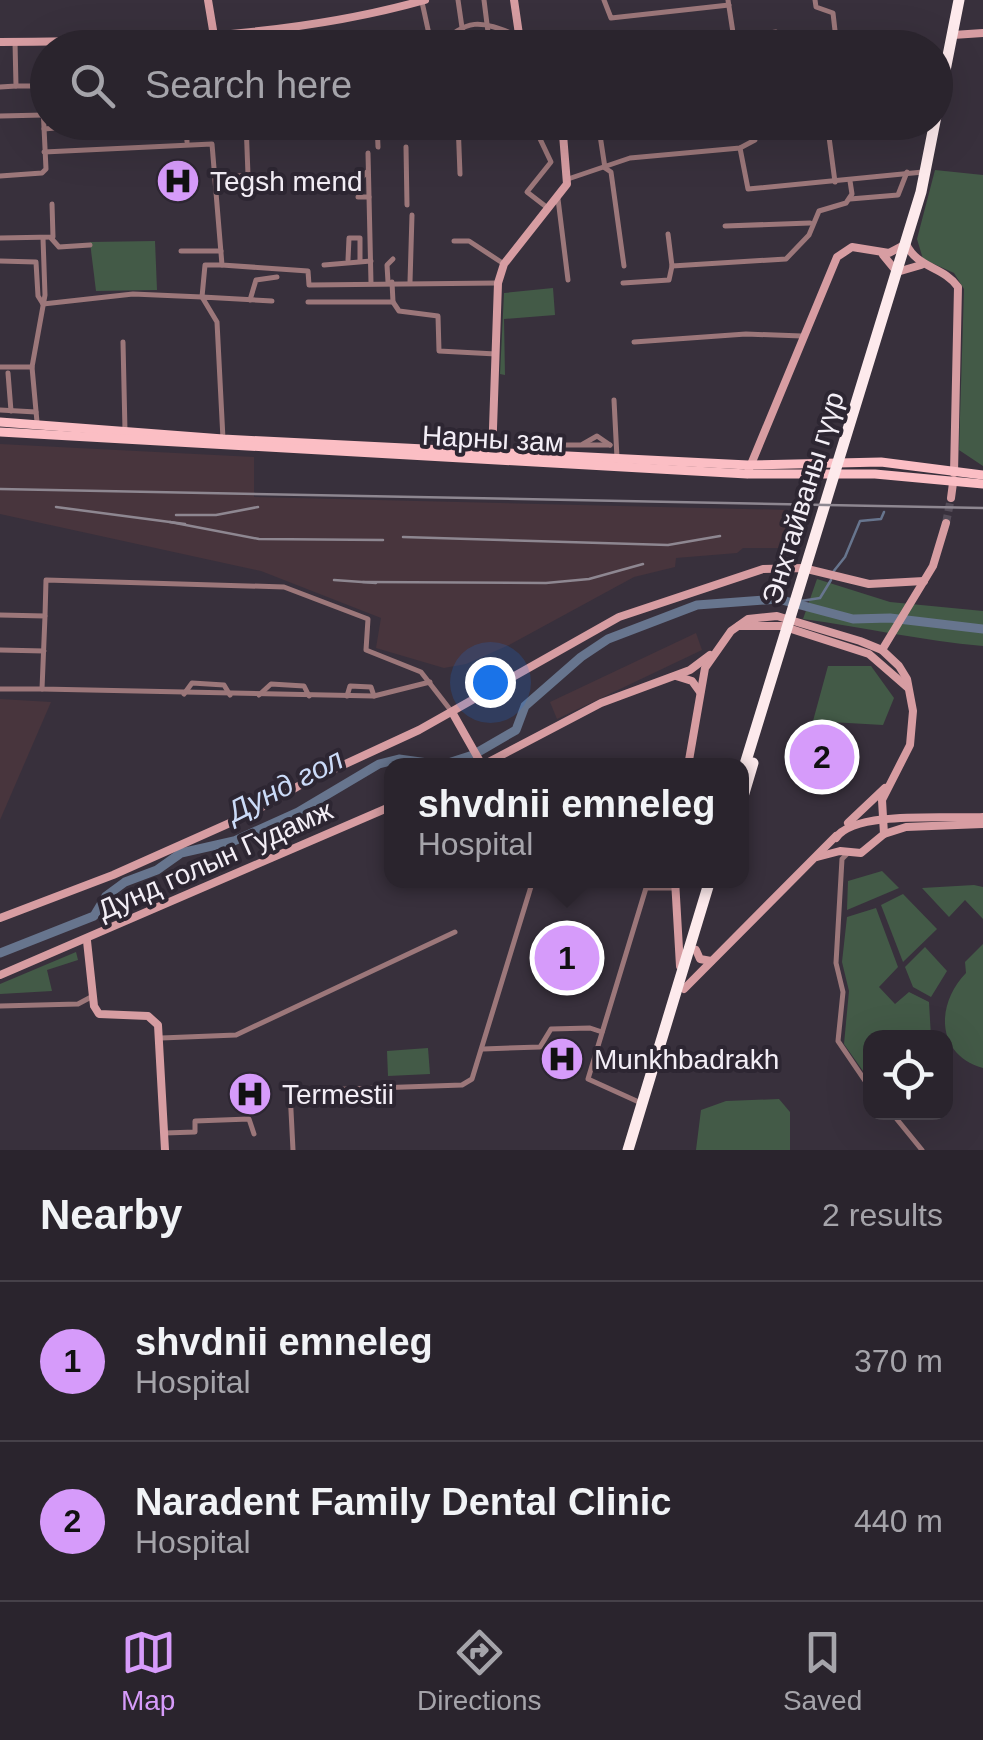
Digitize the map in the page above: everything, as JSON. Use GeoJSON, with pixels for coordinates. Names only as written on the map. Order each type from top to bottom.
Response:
{"type":"FeatureCollection","features":[{"type":"Feature","properties":{"kind":"highway","name":"Энхтайваны гүүр"},"geometry":{"type":"LineString","coordinates":[[953,30],[959,0]]}},
{"type":"Feature","properties":{"kind":"highway","name":"Энхтайваны гүүр"},"geometry":{"type":"LineString","coordinates":[[788,634],[906,244],[931,140]]}},
{"type":"Feature","properties":{"kind":"highway"},"geometry":{"type":"LineString","coordinates":[[747,758],[788,634]]}},
{"type":"Feature","properties":{"kind":"highway"},"geometry":{"type":"LineString","coordinates":[[749,777],[789,645],[788,634]]}},
{"type":"Feature","properties":{"kind":"highway"},"geometry":{"type":"LineString","coordinates":[[636,1150],[708,888]]}},
{"type":"Feature","properties":{"kind":"highway"},"geometry":{"type":"LineString","coordinates":[[625,1150],[715,888]]}},
{"type":"Feature","properties":{"kind":"main road"},"geometry":{"type":"LineString","coordinates":[[208,0],[213,30]]}},
{"type":"Feature","properties":{"kind":"main road"},"geometry":{"type":"LineString","coordinates":[[262,30],[327,22],[423,0]]}},
{"type":"Feature","properties":{"kind":"main road"},"geometry":{"type":"LineString","coordinates":[[514,0],[518,30]]}},
{"type":"Feature","properties":{"kind":"main road"},"geometry":{"type":"LineString","coordinates":[[953,35],[983,32]]}},
{"type":"Feature","properties":{"kind":"main road"},"geometry":{"type":"LineString","coordinates":[[0,42],[30,42]]}},
{"type":"Feature","properties":{"kind":"main road"},"geometry":{"type":"LineString","coordinates":[[492,457],[498,284],[504,264],[568,179],[564,140]]}},
{"type":"Feature","properties":{"kind":"main road"},"geometry":{"type":"LineString","coordinates":[[748,470],[837,257],[852,247],[889,253],[906,244],[921,265]]}},
{"type":"Feature","properties":{"kind":"main road"},"geometry":{"type":"LineString","coordinates":[[879,252],[890,259],[897,272],[921,265],[949,274],[961,302],[951,498]]}},
{"type":"Feature","properties":{"kind":"main road","name":"Нарны зам"},"geometry":{"type":"LineString","coordinates":[[0,422],[40,430],[276,451],[617,458],[748,470],[855,461],[909,465],[983,484]]}},
{"type":"Feature","properties":{"kind":"main road","name":"Нарны зам"},"geometry":{"type":"LineString","coordinates":[[0,432],[62,427],[492,457],[954,478]]}},
{"type":"Feature","properties":{"kind":"main road"},"geometry":{"type":"LineString","coordinates":[[276,451],[299,447],[294,443]]}},
{"type":"Feature","properties":{"kind":"main road"},"geometry":{"type":"LineString","coordinates":[[954,478],[983,475]]}},
{"type":"Feature","properties":{"kind":"main road"},"geometry":{"type":"LineString","coordinates":[[882,650],[924,581],[946,522]]}},
{"type":"Feature","properties":{"kind":"main road"},"geometry":{"type":"LineString","coordinates":[[0,918],[100,881],[250,814],[452,712],[619,618],[763,569],[803,568],[869,584],[924,581]]}},
{"type":"Feature","properties":{"kind":"main road"},"geometry":{"type":"LineString","coordinates":[[495,758],[601,703],[676,676],[710,655],[738,626],[753,618],[778,616],[882,650],[905,674],[914,711],[912,740],[888,785],[881,821],[884,834]]}},
{"type":"Feature","properties":{"kind":"main road"},"geometry":{"type":"LineString","coordinates":[[738,626],[775,625],[869,654],[907,687]]}},
{"type":"Feature","properties":{"kind":"main road"},"geometry":{"type":"LineString","coordinates":[[689,758],[710,655]]}},
{"type":"Feature","properties":{"kind":"main road"},"geometry":{"type":"LineString","coordinates":[[676,676],[692,681],[701,694]]}},
{"type":"Feature","properties":{"kind":"main road"},"geometry":{"type":"LineString","coordinates":[[452,712],[478,758]]}},
{"type":"Feature","properties":{"kind":"main road"},"geometry":{"type":"LineString","coordinates":[[682,983],[714,959],[888,785]]}},
{"type":"Feature","properties":{"kind":"main road","name":"Дунд голын Гудамж"},"geometry":{"type":"LineString","coordinates":[[0,976],[384,810]]}},
{"type":"Feature","properties":{"kind":"main road"},"geometry":{"type":"LineString","coordinates":[[844,826],[881,821],[983,820]]}},
{"type":"Feature","properties":{"kind":"main road"},"geometry":{"type":"LineString","coordinates":[[817,856],[865,851],[884,834],[907,827],[983,820]]}},
{"type":"Feature","properties":{"kind":"main road"},"geometry":{"type":"LineString","coordinates":[[836,836],[844,852]]}},
{"type":"Feature","properties":{"kind":"main road"},"geometry":{"type":"LineString","coordinates":[[676,888],[682,983]]}},
{"type":"Feature","properties":{"kind":"main road"},"geometry":{"type":"LineString","coordinates":[[87,941],[93,996],[99,1014],[154,1020],[160,1038],[165,1150]]}},
{"type":"Feature","properties":{"kind":"main road"},"geometry":{"type":"LineString","coordinates":[[696,950],[702,960],[714,959]]}},
{"type":"Feature","properties":{"kind":"street"},"geometry":{"type":"LineString","coordinates":[[423,0],[430,30]]}},
{"type":"Feature","properties":{"kind":"street"},"geometry":{"type":"LineString","coordinates":[[458,0],[462,30]]}},
{"type":"Feature","properties":{"kind":"street"},"geometry":{"type":"LineString","coordinates":[[484,0],[488,30]]}},
{"type":"Feature","properties":{"kind":"street"},"geometry":{"type":"LineString","coordinates":[[604,0],[611,18],[728,2],[733,30]]}},
{"type":"Feature","properties":{"kind":"street"},"geometry":{"type":"LineString","coordinates":[[815,0],[816,7],[833,11],[835,30]]}},
{"type":"Feature","properties":{"kind":"street"},"geometry":{"type":"LineString","coordinates":[[456,30],[462,25],[487,23],[504,30]]}},
{"type":"Feature","properties":{"kind":"street"},"geometry":{"type":"LineString","coordinates":[[15,42],[16,86]]}},
{"type":"Feature","properties":{"kind":"street"},"geometry":{"type":"LineString","coordinates":[[0,86],[30,85]]}},
{"type":"Feature","properties":{"kind":"street"},"geometry":{"type":"LineString","coordinates":[[0,116],[30,115]]}},
{"type":"Feature","properties":{"kind":"street"},"geometry":{"type":"LineString","coordinates":[[0,176],[42,174],[44,140]]}},
{"type":"Feature","properties":{"kind":"street"},"geometry":{"type":"LineString","coordinates":[[218,178],[248,175],[247,140]]}},
{"type":"Feature","properties":{"kind":"street"},"geometry":{"type":"LineString","coordinates":[[377,140],[378,147]]}},
{"type":"Feature","properties":{"kind":"street"},"geometry":{"type":"LineString","coordinates":[[459,140],[460,174]]}},
{"type":"Feature","properties":{"kind":"street"},"geometry":{"type":"LineString","coordinates":[[541,140],[551,162],[526,192],[548,209]]}},
{"type":"Feature","properties":{"kind":"street"},"geometry":{"type":"LineString","coordinates":[[601,140],[605,168],[611,172],[624,266]]}},
{"type":"Feature","properties":{"kind":"street"},"geometry":{"type":"LineString","coordinates":[[568,179],[630,158],[740,148],[755,140]]}},
{"type":"Feature","properties":{"kind":"street"},"geometry":{"type":"LineString","coordinates":[[829,140],[835,182]]}},
{"type":"Feature","properties":{"kind":"street"},"geometry":{"type":"LineString","coordinates":[[44,152],[187,142],[212,144],[218,178],[222,264]]}},
{"type":"Feature","properties":{"kind":"street"},"geometry":{"type":"LineString","coordinates":[[406,147],[407,205]]}},
{"type":"Feature","properties":{"kind":"street"},"geometry":{"type":"LineString","coordinates":[[740,148],[746,188],[926,173]]}},
{"type":"Feature","properties":{"kind":"street"},"geometry":{"type":"LineString","coordinates":[[368,153],[371,283]]}},
{"type":"Feature","properties":{"kind":"street"},"geometry":{"type":"LineString","coordinates":[[350,190],[368,169]]}},
{"type":"Feature","properties":{"kind":"street"},"geometry":{"type":"LineString","coordinates":[[672,266],[786,259],[808,235],[810,223],[819,211],[838,208],[850,198],[898,195],[908,172]]}},
{"type":"Feature","properties":{"kind":"street"},"geometry":{"type":"LineString","coordinates":[[850,181],[850,198]]}},
{"type":"Feature","properties":{"kind":"street"},"geometry":{"type":"LineString","coordinates":[[358,198],[369,197]]}},
{"type":"Feature","properties":{"kind":"street"},"geometry":{"type":"LineString","coordinates":[[558,197],[568,280]]}},
{"type":"Feature","properties":{"kind":"street"},"geometry":{"type":"LineString","coordinates":[[51,238],[52,204]]}},
{"type":"Feature","properties":{"kind":"street"},"geometry":{"type":"LineString","coordinates":[[410,282],[412,216]]}},
{"type":"Feature","properties":{"kind":"street"},"geometry":{"type":"LineString","coordinates":[[725,226],[810,223]]}},
{"type":"Feature","properties":{"kind":"street"},"geometry":{"type":"LineString","coordinates":[[624,283],[669,280],[672,266],[668,234]]}},
{"type":"Feature","properties":{"kind":"street"},"geometry":{"type":"LineString","coordinates":[[0,238],[51,238],[59,246],[90,245]]}},
{"type":"Feature","properties":{"kind":"street"},"geometry":{"type":"LineString","coordinates":[[40,430],[32,366],[43,304],[43,238]]}},
{"type":"Feature","properties":{"kind":"street"},"geometry":{"type":"LineString","coordinates":[[348,260],[349,238],[360,238],[360,260]]}},
{"type":"Feature","properties":{"kind":"street"},"geometry":{"type":"LineString","coordinates":[[454,242],[469,241],[504,264]]}},
{"type":"Feature","properties":{"kind":"street"},"geometry":{"type":"LineString","coordinates":[[181,251],[221,251]]}},
{"type":"Feature","properties":{"kind":"street"},"geometry":{"type":"LineString","coordinates":[[204,251],[202,297],[216,322],[223,439]]}},
{"type":"Feature","properties":{"kind":"street"},"geometry":{"type":"LineString","coordinates":[[387,266],[393,259]]}},
{"type":"Feature","properties":{"kind":"street"},"geometry":{"type":"LineString","coordinates":[[324,266],[360,260],[387,266]]}},
{"type":"Feature","properties":{"kind":"street"},"geometry":{"type":"LineString","coordinates":[[0,261],[36,262],[38,296],[43,304]]}},
{"type":"Feature","properties":{"kind":"street"},"geometry":{"type":"LineString","coordinates":[[205,266],[308,271],[308,285],[498,284]]}},
{"type":"Feature","properties":{"kind":"street"},"geometry":{"type":"LineString","coordinates":[[387,266],[392,302]]}},
{"type":"Feature","properties":{"kind":"street"},"geometry":{"type":"LineString","coordinates":[[250,300],[256,280],[277,277]]}},
{"type":"Feature","properties":{"kind":"street"},"geometry":{"type":"LineString","coordinates":[[43,304],[134,294],[272,301]]}},
{"type":"Feature","properties":{"kind":"street"},"geometry":{"type":"LineString","coordinates":[[308,302],[392,302],[404,312],[438,316],[439,351],[496,354]]}},
{"type":"Feature","properties":{"kind":"street"},"geometry":{"type":"LineString","coordinates":[[634,342],[746,334],[802,336]]}},
{"type":"Feature","properties":{"kind":"street"},"geometry":{"type":"LineString","coordinates":[[122,342],[125,431]]}},
{"type":"Feature","properties":{"kind":"street"},"geometry":{"type":"LineString","coordinates":[[0,366],[32,366]]}},
{"type":"Feature","properties":{"kind":"street"},"geometry":{"type":"LineString","coordinates":[[8,373],[10,410]]}},
{"type":"Feature","properties":{"kind":"street"},"geometry":{"type":"LineString","coordinates":[[0,389],[9,388]]}},
{"type":"Feature","properties":{"kind":"street"},"geometry":{"type":"LineString","coordinates":[[614,400],[617,458]]}},
{"type":"Feature","properties":{"kind":"street"},"geometry":{"type":"LineString","coordinates":[[0,410],[36,412]]}},
{"type":"Feature","properties":{"kind":"street"},"geometry":{"type":"LineString","coordinates":[[566,445],[582,445],[597,436],[610,445]]}},
{"type":"Feature","properties":{"kind":"street"},"geometry":{"type":"LineString","coordinates":[[42,689],[46,580],[284,587],[368,619],[366,650],[412,667],[430,682],[452,712]]}},
{"type":"Feature","properties":{"kind":"street"},"geometry":{"type":"LineString","coordinates":[[0,616],[45,616]]}},
{"type":"Feature","properties":{"kind":"street"},"geometry":{"type":"LineString","coordinates":[[0,650],[44,651]]}},
{"type":"Feature","properties":{"kind":"street"},"geometry":{"type":"LineString","coordinates":[[0,688],[374,696],[430,682]]}},
{"type":"Feature","properties":{"kind":"street"},"geometry":{"type":"LineString","coordinates":[[259,695],[270,684],[304,686],[310,696]]}},
{"type":"Feature","properties":{"kind":"street"},"geometry":{"type":"LineString","coordinates":[[844,852],[836,968],[843,992],[838,1042],[863,1078]]}},
{"type":"Feature","properties":{"kind":"street"},"geometry":{"type":"LineString","coordinates":[[293,1150],[290,1091],[462,1085],[474,1076],[531,888]]}},
{"type":"Feature","properties":{"kind":"street"},"geometry":{"type":"LineString","coordinates":[[643,1104],[588,1079],[646,888]]}},
{"type":"Feature","properties":{"kind":"street"},"geometry":{"type":"LineString","coordinates":[[160,1038],[236,1035],[455,932]]}},
{"type":"Feature","properties":{"kind":"street"},"geometry":{"type":"LineString","coordinates":[[0,1006],[78,1004],[93,996]]}},
{"type":"Feature","properties":{"kind":"street"},"geometry":{"type":"LineString","coordinates":[[483,1049],[542,1046],[551,1029],[590,1028],[602,1032]]}},
{"type":"Feature","properties":{"kind":"street"},"geometry":{"type":"LineString","coordinates":[[165,1133],[194,1132],[195,1121],[248,1119],[254,1134]]}},
{"type":"Feature","properties":{"kind":"street"},"geometry":{"type":"LineString","coordinates":[[898,1120],[922,1150]]}},
{"type":"Feature","properties":{"kind":"shaded area"},"geometry":{"type":"Polygon","coordinates":[[[0,444],[254,457],[254,497],[789,510],[788,548],[743,548],[737,553],[676,558],[675,567],[634,577],[509,645],[466,664],[444,668],[376,648],[381,618],[261,571],[0,514],[0,444]]]}},
{"type":"Feature","properties":{"kind":"shaded area"},"geometry":{"type":"Polygon","coordinates":[[[696,633],[702,650],[557,719],[550,702],[696,633]]]}},
{"type":"Feature","properties":{"kind":"shaded area"},"geometry":{"type":"Polygon","coordinates":[[[0,699],[51,702],[0,820],[0,699]]]}},
{"type":"Feature","properties":{"kind":"green space"},"geometry":{"type":"Polygon","coordinates":[[[935,170],[983,175],[983,466],[959,450],[964,289],[954,273],[923,259],[917,239],[935,170]]]}},
{"type":"Feature","properties":{"kind":"green space"},"geometry":{"type":"Polygon","coordinates":[[[155,241],[157,290],[96,291],[90,242],[155,241]]]}},
{"type":"Feature","properties":{"kind":"green space"},"geometry":{"type":"Polygon","coordinates":[[[553,288],[555,315],[504,319],[505,375],[500,374],[504,293],[553,288]]]}},
{"type":"Feature","properties":{"kind":"green space"},"geometry":{"type":"Polygon","coordinates":[[[817,579],[890,602],[983,611],[983,646],[803,619],[817,579]]]}},
{"type":"Feature","properties":{"kind":"green space"},"geometry":{"type":"Polygon","coordinates":[[[828,666],[871,666],[894,698],[883,725],[813,721],[828,666]]]}},
{"type":"Feature","properties":{"kind":"green space"},"geometry":{"type":"Polygon","coordinates":[[[882,871],[899,888],[847,910],[848,881],[882,871]]]}},
{"type":"Feature","properties":{"kind":"green space"},"geometry":{"type":"Polygon","coordinates":[[[983,887],[983,919],[965,900],[949,917],[922,888],[983,887]]]}},
{"type":"Feature","properties":{"kind":"green space"},"geometry":{"type":"Polygon","coordinates":[[[903,894],[937,929],[903,962],[881,905],[903,894]]]}},
{"type":"Feature","properties":{"kind":"green space"},"geometry":{"type":"Polygon","coordinates":[[[876,908],[898,967],[879,987],[895,1004],[909,992],[929,1002],[931,1030],[863,1030],[863,1071],[844,1044],[849,991],[842,962],[847,917],[876,908]]]}},
{"type":"Feature","properties":{"kind":"green space"},"geometry":{"type":"Polygon","coordinates":[[[983,944],[983,1068],[956,1052],[953,1030],[945,1027],[949,999],[966,973],[965,962],[983,944]]]}},
{"type":"Feature","properties":{"kind":"green space"},"geometry":{"type":"Polygon","coordinates":[[[925,947],[947,971],[931,997],[913,987],[905,967],[925,947]]]}},
{"type":"Feature","properties":{"kind":"green space"},"geometry":{"type":"Polygon","coordinates":[[[76,952],[78,960],[47,970],[52,991],[0,994],[0,984],[76,952]]]}},
{"type":"Feature","properties":{"kind":"green space"},"geometry":{"type":"Polygon","coordinates":[[[428,1048],[430,1074],[388,1076],[387,1051],[428,1048]]]}},
{"type":"Feature","properties":{"kind":"green space"},"geometry":{"type":"Polygon","coordinates":[[[779,1099],[790,1112],[790,1150],[696,1150],[701,1110],[726,1101],[779,1099]]]}},
{"type":"Feature","properties":{"kind":"waterway"},"geometry":{"type":"LineString","coordinates":[[833,572],[845,557],[860,521],[881,519],[884,512]]}},
{"type":"Feature","properties":{"kind":"waterway"},"geometry":{"type":"LineString","coordinates":[[801,601],[820,598],[831,580]]}},
{"type":"Feature","properties":{"kind":"waterway","name":"Дунд гол"},"geometry":{"type":"LineString","coordinates":[[464,758],[516,730],[525,706],[608,639],[697,605],[778,599],[853,619],[890,618],[983,629]]}},
{"type":"Feature","properties":{"kind":"waterway","name":"Дунд гол"},"geometry":{"type":"LineString","coordinates":[[0,953],[94,916],[106,896],[125,882],[157,870],[181,853],[234,841],[298,812],[384,763]]}},
{"type":"Feature","properties":{"kind":"tunnel"},"geometry":{"type":"LineString","coordinates":[[946,523],[951,498]]}},
{"type":"Feature","properties":{"kind":"railway"},"geometry":{"type":"LineString","coordinates":[[0,489],[983,508]]}},
{"type":"Feature","properties":{"kind":"railway"},"geometry":{"type":"LineString","coordinates":[[56,507],[185,524]]}},
{"type":"Feature","properties":{"kind":"railway"},"geometry":{"type":"LineString","coordinates":[[176,515],[216,515],[258,507]]}},
{"type":"Feature","properties":{"kind":"railway"},"geometry":{"type":"LineString","coordinates":[[170,522],[259,539],[383,540]]}},
{"type":"Feature","properties":{"kind":"railway"},"geometry":{"type":"LineString","coordinates":[[403,537],[668,545],[720,536]]}},
{"type":"Feature","properties":{"kind":"railway"},"geometry":{"type":"LineString","coordinates":[[363,582],[546,583],[589,579],[643,564]]}},
{"type":"Feature","properties":{"kind":"railway"},"geometry":{"type":"LineString","coordinates":[[334,580],[376,583]]}},
{"type":"Feature","properties":{"kind":"place","name":"Tegsh mend"},"geometry":{"type":"Point","coordinates":[178,181]}},
{"type":"Feature","properties":{"kind":"place","name":"Naradent Family Dental Clinic"},"geometry":{"type":"Point","coordinates":[822,757]}},
{"type":"Feature","properties":{"kind":"place","name":"shvdnii emneleg"},"geometry":{"type":"Point","coordinates":[567,958]}},
{"type":"Feature","properties":{"kind":"place","name":"Munkhbadrakh"},"geometry":{"type":"Point","coordinates":[562,1059]}},
{"type":"Feature","properties":{"kind":"place","name":"Termestii"},"geometry":{"type":"Point","coordinates":[250,1094]}}]}
